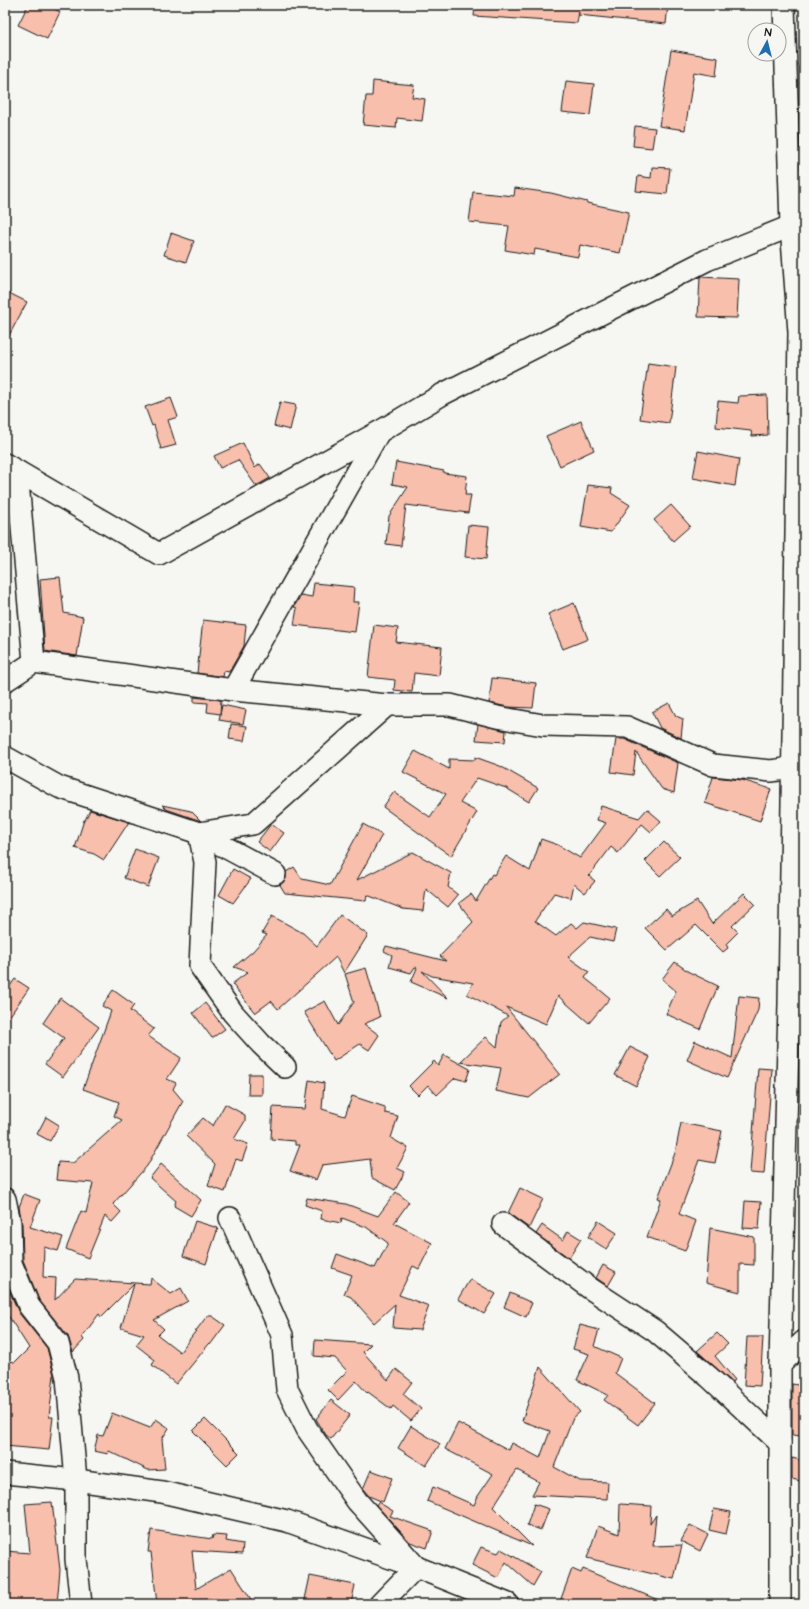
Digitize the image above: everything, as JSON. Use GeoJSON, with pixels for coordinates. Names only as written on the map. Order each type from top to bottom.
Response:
{"type":"FeatureCollection","features":[{"type":"Feature","properties":{"kind":"street"},"geometry":{"type":"LineString","coordinates":[[780,1604],[780,1365],[789,1004],[799,332],[791,226],[784,5]]}},
{"type":"Feature","properties":{"kind":"street"},"geometry":{"type":"LineString","coordinates":[[11,467],[159,554],[379,432],[443,394],[707,260],[791,226]]}},
{"type":"Feature","properties":{"kind":"street"},"geometry":{"type":"LineString","coordinates":[[233,690],[379,432]]}},
{"type":"Feature","properties":{"kind":"street"},"geometry":{"type":"LineString","coordinates":[[11,467],[34,662]]}},
{"type":"Feature","properties":{"kind":"street"},"geometry":{"type":"LineString","coordinates":[[5,681],[34,662],[233,690],[387,705],[450,705],[497,717],[543,725],[627,727],[713,765],[771,771],[792,768]]}},
{"type":"Feature","properties":{"kind":"street"},"geometry":{"type":"LineString","coordinates":[[199,833],[253,824],[387,705]]}},
{"type":"Feature","properties":{"kind":"street"},"geometry":{"type":"LineString","coordinates":[[5,757],[59,787],[199,833],[275,874]]}},
{"type":"Feature","properties":{"kind":"street"},"geometry":{"type":"LineString","coordinates":[[199,833],[205,862],[200,966],[233,1013],[261,1044],[285,1067]]}},
{"type":"Feature","properties":{"kind":"street"},"geometry":{"type":"LineString","coordinates":[[5,1199],[10,1223],[12,1262],[28,1306],[58,1343],[66,1371],[76,1480],[76,1559],[81,1604]]}},
{"type":"Feature","properties":{"kind":"street"},"geometry":{"type":"LineString","coordinates":[[230,1218],[282,1335],[287,1389],[307,1428],[357,1501],[416,1567]]}},
{"type":"Feature","properties":{"kind":"street"},"geometry":{"type":"LineString","coordinates":[[503,1224],[591,1289],[655,1331],[709,1377],[780,1443]]}},
{"type":"Feature","properties":{"kind":"street"},"geometry":{"type":"LineString","coordinates":[[780,1365],[804,1341]]}},
{"type":"Feature","properties":{"kind":"street"},"geometry":{"type":"LineString","coordinates":[[5,1473],[76,1480],[162,1492],[287,1522],[416,1567],[508,1604]]}},
{"type":"Feature","properties":{"kind":"street"},"geometry":{"type":"LineString","coordinates":[[380,1604],[416,1567]]}},
{"type":"Feature","properties":{"kind":"building"},"geometry":{"type":"Polygon","coordinates":[[[28,5],[47,5],[60,12],[47,39],[18,25],[28,5]]]}},
{"type":"Feature","properties":{"kind":"building"},"geometry":{"type":"Polygon","coordinates":[[[475,5],[668,5],[666,24],[578,15],[577,23],[474,16],[475,5]]]}},
{"type":"Feature","properties":{"kind":"building"},"geometry":{"type":"Polygon","coordinates":[[[671,50],[718,58],[716,76],[694,72],[685,130],[659,126],[671,50]]]}},
{"type":"Feature","properties":{"kind":"building"},"geometry":{"type":"Polygon","coordinates":[[[373,81],[414,85],[412,97],[425,99],[422,121],[397,118],[396,128],[363,125],[366,96],[372,96],[373,81]]]}},
{"type":"Feature","properties":{"kind":"building"},"geometry":{"type":"Polygon","coordinates":[[[566,81],[594,84],[590,115],[562,112],[566,81]]]}},
{"type":"Feature","properties":{"kind":"building"},"geometry":{"type":"Polygon","coordinates":[[[635,126],[655,128],[652,148],[633,146],[635,126]]]}},
{"type":"Feature","properties":{"kind":"building"},"geometry":{"type":"Polygon","coordinates":[[[652,167],[670,168],[667,194],[636,191],[638,176],[651,178],[652,167]]]}},
{"type":"Feature","properties":{"kind":"building"},"geometry":{"type":"Polygon","coordinates":[[[515,188],[551,193],[629,212],[620,253],[580,245],[578,257],[535,249],[534,255],[505,250],[509,226],[469,222],[473,192],[514,196],[515,188]]]}},
{"type":"Feature","properties":{"kind":"building"},"geometry":{"type":"Polygon","coordinates":[[[171,233],[194,241],[186,262],[164,255],[171,233]]]}},
{"type":"Feature","properties":{"kind":"building"},"geometry":{"type":"Polygon","coordinates":[[[700,277],[739,279],[737,318],[698,317],[700,277]]]}},
{"type":"Feature","properties":{"kind":"building"},"geometry":{"type":"Polygon","coordinates":[[[5,291],[27,302],[5,343],[5,291]]]}},
{"type":"Feature","properties":{"kind":"building"},"geometry":{"type":"Polygon","coordinates":[[[648,363],[676,367],[669,423],[640,419],[648,363]]]}},
{"type":"Feature","properties":{"kind":"building"},"geometry":{"type":"Polygon","coordinates":[[[767,395],[768,435],[752,436],[751,431],[716,427],[718,401],[738,403],[739,396],[767,395]]]}},
{"type":"Feature","properties":{"kind":"building"},"geometry":{"type":"Polygon","coordinates":[[[171,398],[178,417],[168,420],[176,445],[161,449],[154,425],[152,426],[145,407],[171,398]]]}},
{"type":"Feature","properties":{"kind":"building"},"geometry":{"type":"Polygon","coordinates":[[[280,402],[296,405],[290,430],[274,426],[280,402]]]}},
{"type":"Feature","properties":{"kind":"building"},"geometry":{"type":"Polygon","coordinates":[[[581,421],[594,450],[560,466],[546,436],[581,421]]]}},
{"type":"Feature","properties":{"kind":"building"},"geometry":{"type":"Polygon","coordinates":[[[243,443],[255,468],[260,464],[270,478],[256,486],[238,460],[220,468],[214,456],[243,443]]]}},
{"type":"Feature","properties":{"kind":"building"},"geometry":{"type":"Polygon","coordinates":[[[698,451],[739,459],[735,486],[693,478],[698,451]]]}},
{"type":"Feature","properties":{"kind":"building"},"geometry":{"type":"Polygon","coordinates":[[[396,462],[444,471],[444,473],[467,476],[465,495],[471,495],[468,513],[406,505],[401,546],[386,544],[389,516],[408,487],[392,484],[396,462]]]}},
{"type":"Feature","properties":{"kind":"building"},"geometry":{"type":"Polygon","coordinates":[[[588,485],[612,488],[611,493],[630,505],[611,532],[581,527],[588,485]]]}},
{"type":"Feature","properties":{"kind":"building"},"geometry":{"type":"Polygon","coordinates":[[[671,505],[690,526],[673,541],[654,520],[671,505]]]}},
{"type":"Feature","properties":{"kind":"building"},"geometry":{"type":"Polygon","coordinates":[[[468,525],[489,527],[486,559],[465,557],[468,525]]]}},
{"type":"Feature","properties":{"kind":"building"},"geometry":{"type":"Polygon","coordinates":[[[60,577],[64,613],[83,617],[77,656],[45,651],[40,579],[60,577]]]}},
{"type":"Feature","properties":{"kind":"building"},"geometry":{"type":"Polygon","coordinates":[[[314,583],[354,587],[353,602],[359,602],[355,632],[294,625],[297,608],[294,607],[301,595],[312,597],[314,583]]]}},
{"type":"Feature","properties":{"kind":"building"},"geometry":{"type":"Polygon","coordinates":[[[574,603],[588,639],[563,649],[548,614],[574,603]]]}},
{"type":"Feature","properties":{"kind":"building"},"geometry":{"type":"Polygon","coordinates":[[[203,620],[246,625],[244,646],[229,672],[224,671],[223,677],[197,673],[203,620]]]}},
{"type":"Feature","properties":{"kind":"building"},"geometry":{"type":"Polygon","coordinates":[[[374,625],[398,628],[396,642],[442,647],[439,676],[414,673],[412,692],[394,690],[395,680],[368,677],[374,625]]]}},
{"type":"Feature","properties":{"kind":"building"},"geometry":{"type":"Polygon","coordinates":[[[492,678],[536,683],[533,708],[508,707],[489,703],[492,678]]]}},
{"type":"Feature","properties":{"kind":"building"},"geometry":{"type":"Polygon","coordinates":[[[194,697],[221,700],[220,714],[207,712],[208,703],[194,702],[194,697]]]}},
{"type":"Feature","properties":{"kind":"building"},"geometry":{"type":"Polygon","coordinates":[[[669,703],[676,716],[683,719],[681,738],[660,728],[652,712],[669,703]]]}},
{"type":"Feature","properties":{"kind":"building"},"geometry":{"type":"Polygon","coordinates":[[[222,705],[246,710],[243,724],[219,720],[222,705]]]}},
{"type":"Feature","properties":{"kind":"building"},"geometry":{"type":"Polygon","coordinates":[[[231,724],[247,726],[244,741],[229,739],[231,724]]]}},
{"type":"Feature","properties":{"kind":"building"},"geometry":{"type":"Polygon","coordinates":[[[478,724],[506,731],[505,742],[476,740],[478,724]]]}},
{"type":"Feature","properties":{"kind":"building"},"geometry":{"type":"Polygon","coordinates":[[[616,739],[624,739],[678,763],[674,793],[662,789],[636,752],[633,775],[611,772],[616,739]]]}},
{"type":"Feature","properties":{"kind":"building"},"geometry":{"type":"Polygon","coordinates":[[[415,751],[449,769],[449,759],[475,760],[475,757],[500,766],[538,788],[529,802],[506,788],[477,778],[460,803],[477,812],[451,856],[383,807],[394,792],[430,817],[446,794],[403,772],[415,751]]]}},
{"type":"Feature","properties":{"kind":"building"},"geometry":{"type":"Polygon","coordinates":[[[713,777],[742,780],[771,789],[760,821],[705,803],[713,777]]]}},
{"type":"Feature","properties":{"kind":"building"},"geometry":{"type":"Polygon","coordinates":[[[162,805],[191,811],[201,821],[166,809],[162,805]]]}},
{"type":"Feature","properties":{"kind":"building"},"geometry":{"type":"Polygon","coordinates":[[[601,806],[639,818],[647,809],[661,821],[651,832],[642,824],[618,853],[611,847],[589,876],[595,881],[585,893],[574,884],[571,898],[554,893],[535,921],[556,936],[571,923],[577,928],[584,922],[616,929],[613,942],[590,937],[568,957],[589,972],[585,978],[610,998],[589,1023],[558,996],[546,1024],[506,1007],[560,1074],[529,1098],[496,1091],[501,1068],[460,1062],[486,1037],[497,1047],[501,1022],[508,1016],[467,994],[473,983],[432,976],[422,971],[448,998],[411,982],[417,968],[415,967],[411,973],[389,967],[392,955],[384,951],[386,946],[446,961],[440,956],[473,922],[459,903],[471,894],[476,901],[492,874],[494,875],[506,856],[530,871],[541,839],[558,845],[580,858],[606,823],[597,820],[601,806]]]}},
{"type":"Feature","properties":{"kind":"building"},"geometry":{"type":"Polygon","coordinates":[[[90,810],[129,822],[104,860],[94,854],[75,848],[84,820],[90,810]]]}},
{"type":"Feature","properties":{"kind":"building"},"geometry":{"type":"Polygon","coordinates":[[[271,824],[284,833],[270,852],[257,842],[271,824]]]}},
{"type":"Feature","properties":{"kind":"building"},"geometry":{"type":"Polygon","coordinates":[[[363,824],[382,835],[357,880],[413,852],[451,873],[448,887],[458,895],[448,907],[426,889],[423,911],[403,909],[367,895],[366,901],[285,893],[280,885],[286,879],[286,872],[294,867],[302,879],[330,885],[363,824]]]}},
{"type":"Feature","properties":{"kind":"building"},"geometry":{"type":"Polygon","coordinates":[[[664,842],[680,857],[660,876],[645,861],[664,842]]]}},
{"type":"Feature","properties":{"kind":"building"},"geometry":{"type":"Polygon","coordinates":[[[135,849],[159,858],[148,887],[124,878],[135,849]]]}},
{"type":"Feature","properties":{"kind":"building"},"geometry":{"type":"Polygon","coordinates":[[[233,869],[251,879],[233,903],[219,895],[233,869]]]}},
{"type":"Feature","properties":{"kind":"building"},"geometry":{"type":"Polygon","coordinates":[[[744,893],[755,904],[732,926],[738,932],[726,944],[728,948],[723,952],[696,925],[667,950],[645,928],[666,909],[672,916],[697,901],[712,924],[744,893]]]}},
{"type":"Feature","properties":{"kind":"building"},"geometry":{"type":"Polygon","coordinates":[[[340,915],[368,935],[344,973],[336,957],[278,1009],[271,1001],[255,1013],[232,984],[248,972],[234,967],[253,951],[267,935],[262,933],[272,916],[303,933],[317,946],[340,915]]]}},
{"type":"Feature","properties":{"kind":"building"},"geometry":{"type":"Polygon","coordinates":[[[675,962],[689,972],[718,986],[700,1029],[666,1014],[676,991],[662,979],[675,962]]]}},
{"type":"Feature","properties":{"kind":"building"},"geometry":{"type":"Polygon","coordinates":[[[366,968],[380,1017],[364,1024],[379,1035],[369,1050],[360,1044],[334,1061],[304,1012],[325,1001],[338,1025],[354,1002],[345,974],[366,968]]]}},
{"type":"Feature","properties":{"kind":"building"},"geometry":{"type":"Polygon","coordinates":[[[15,979],[29,988],[5,1023],[5,993],[15,979]]]}},
{"type":"Feature","properties":{"kind":"building"},"geometry":{"type":"Polygon","coordinates":[[[113,990],[134,1005],[130,1011],[154,1029],[148,1036],[181,1058],[167,1079],[176,1083],[173,1089],[183,1101],[147,1166],[113,1204],[121,1212],[112,1222],[105,1216],[88,1258],[66,1249],[81,1211],[86,1213],[93,1183],[56,1180],[58,1162],[73,1163],[122,1120],[114,1116],[119,1102],[83,1089],[111,1011],[102,1006],[113,990]]]}},
{"type":"Feature","properties":{"kind":"building"},"geometry":{"type":"Polygon","coordinates":[[[739,996],[759,998],[758,1010],[727,1078],[687,1060],[695,1041],[732,1058],[739,996]]]}},
{"type":"Feature","properties":{"kind":"building"},"geometry":{"type":"Polygon","coordinates":[[[60,998],[99,1027],[63,1077],[45,1064],[64,1038],[43,1023],[60,998]]]}},
{"type":"Feature","properties":{"kind":"building"},"geometry":{"type":"Polygon","coordinates":[[[205,1003],[225,1029],[212,1038],[193,1013],[205,1003]]]}},
{"type":"Feature","properties":{"kind":"building"},"geometry":{"type":"Polygon","coordinates":[[[630,1047],[650,1057],[636,1086],[615,1075],[630,1047]]]}},
{"type":"Feature","properties":{"kind":"building"},"geometry":{"type":"Polygon","coordinates":[[[444,1055],[470,1069],[466,1081],[455,1078],[437,1095],[428,1085],[418,1095],[409,1086],[434,1061],[438,1066],[444,1055]]]}},
{"type":"Feature","properties":{"kind":"building"},"geometry":{"type":"Polygon","coordinates":[[[758,1068],[772,1069],[764,1174],[750,1173],[758,1068]]]}},
{"type":"Feature","properties":{"kind":"building"},"geometry":{"type":"Polygon","coordinates":[[[249,1074],[262,1074],[262,1095],[248,1095],[249,1074]]]}},
{"type":"Feature","properties":{"kind":"building"},"geometry":{"type":"Polygon","coordinates":[[[309,1080],[324,1083],[322,1109],[345,1116],[352,1096],[385,1107],[385,1113],[398,1116],[391,1138],[408,1148],[397,1168],[405,1172],[395,1190],[372,1178],[370,1159],[322,1165],[316,1180],[290,1171],[300,1145],[295,1145],[295,1141],[271,1139],[273,1107],[305,1109],[309,1080]]]}},
{"type":"Feature","properties":{"kind":"building"},"geometry":{"type":"Polygon","coordinates":[[[225,1104],[245,1115],[245,1121],[234,1139],[248,1144],[242,1161],[236,1159],[225,1192],[208,1186],[215,1164],[186,1136],[203,1118],[213,1126],[225,1104]]]}},
{"type":"Feature","properties":{"kind":"building"},"geometry":{"type":"Polygon","coordinates":[[[46,1117],[59,1125],[50,1141],[37,1134],[46,1117]]]}},
{"type":"Feature","properties":{"kind":"building"},"geometry":{"type":"Polygon","coordinates":[[[681,1123],[722,1131],[715,1163],[699,1160],[679,1214],[696,1221],[685,1251],[647,1237],[661,1199],[658,1198],[675,1153],[681,1123]]]}},
{"type":"Feature","properties":{"kind":"building"},"geometry":{"type":"Polygon","coordinates":[[[161,1164],[201,1200],[191,1216],[174,1206],[176,1201],[150,1178],[161,1164]]]}},
{"type":"Feature","properties":{"kind":"building"},"geometry":{"type":"Polygon","coordinates":[[[520,1188],[543,1199],[529,1228],[508,1213],[520,1188]]]}},
{"type":"Feature","properties":{"kind":"building"},"geometry":{"type":"Polygon","coordinates":[[[396,1192],[409,1202],[394,1223],[432,1243],[419,1269],[413,1266],[399,1295],[429,1306],[420,1330],[393,1328],[395,1304],[374,1323],[351,1297],[344,1294],[352,1275],[332,1268],[337,1254],[375,1268],[388,1243],[366,1227],[342,1218],[341,1223],[321,1219],[322,1211],[305,1205],[307,1198],[346,1204],[378,1216],[396,1192]]]}},
{"type":"Feature","properties":{"kind":"building"},"geometry":{"type":"Polygon","coordinates":[[[24,1194],[40,1200],[30,1227],[63,1237],[58,1251],[44,1247],[43,1277],[56,1278],[55,1300],[75,1279],[150,1284],[151,1278],[171,1294],[181,1288],[188,1301],[154,1320],[164,1329],[158,1335],[180,1352],[207,1316],[212,1316],[225,1325],[210,1345],[209,1344],[176,1384],[152,1365],[155,1360],[136,1345],[144,1335],[121,1328],[134,1284],[101,1317],[99,1314],[82,1337],[84,1340],[73,1352],[68,1336],[39,1300],[23,1260],[22,1223],[19,1207],[24,1194]]]}},
{"type":"Feature","properties":{"kind":"building"},"geometry":{"type":"Polygon","coordinates":[[[745,1201],[761,1202],[759,1229],[743,1228],[745,1201]]]}},
{"type":"Feature","properties":{"kind":"building"},"geometry":{"type":"Polygon","coordinates":[[[195,1221],[218,1228],[206,1264],[183,1256],[195,1221]]]}},
{"type":"Feature","properties":{"kind":"building"},"geometry":{"type":"Polygon","coordinates":[[[598,1221],[617,1233],[606,1249],[588,1237],[598,1221]]]}},
{"type":"Feature","properties":{"kind":"building"},"geometry":{"type":"Polygon","coordinates":[[[542,1225],[563,1240],[568,1231],[581,1239],[569,1258],[536,1234],[542,1225]]]}},
{"type":"Feature","properties":{"kind":"building"},"geometry":{"type":"Polygon","coordinates":[[[710,1228],[754,1237],[754,1265],[740,1264],[740,1292],[706,1283],[710,1228]]]}},
{"type":"Feature","properties":{"kind":"building"},"geometry":{"type":"Polygon","coordinates":[[[603,1265],[616,1272],[608,1286],[596,1278],[603,1265]]]}},
{"type":"Feature","properties":{"kind":"building"},"geometry":{"type":"Polygon","coordinates":[[[470,1279],[496,1294],[484,1314],[458,1299],[470,1279]]]}},
{"type":"Feature","properties":{"kind":"building"},"geometry":{"type":"Polygon","coordinates":[[[8,1288],[19,1313],[47,1348],[54,1375],[49,1417],[53,1417],[49,1450],[5,1446],[5,1390],[9,1361],[15,1362],[29,1348],[7,1314],[8,1288]]]}},
{"type":"Feature","properties":{"kind":"building"},"geometry":{"type":"Polygon","coordinates":[[[510,1293],[532,1303],[526,1317],[504,1307],[510,1293]]]}},
{"type":"Feature","properties":{"kind":"building"},"geometry":{"type":"Polygon","coordinates":[[[580,1325],[599,1330],[594,1346],[621,1358],[615,1373],[655,1403],[638,1425],[604,1400],[608,1395],[577,1380],[589,1354],[573,1349],[580,1325]]]}},
{"type":"Feature","properties":{"kind":"building"},"geometry":{"type":"Polygon","coordinates":[[[717,1333],[728,1344],[715,1356],[735,1380],[732,1382],[697,1351],[717,1333]]]}},
{"type":"Feature","properties":{"kind":"building"},"geometry":{"type":"Polygon","coordinates":[[[747,1337],[763,1337],[760,1386],[744,1385],[747,1337]]]}},
{"type":"Feature","properties":{"kind":"building"},"geometry":{"type":"Polygon","coordinates":[[[315,1340],[371,1344],[363,1352],[388,1380],[396,1369],[412,1382],[403,1394],[421,1409],[411,1421],[393,1406],[391,1409],[368,1392],[367,1393],[356,1381],[338,1400],[328,1390],[347,1371],[335,1358],[314,1356],[315,1340]]]}},
{"type":"Feature","properties":{"kind":"building"},"geometry":{"type":"Polygon","coordinates":[[[540,1367],[580,1412],[573,1418],[554,1467],[580,1481],[608,1482],[607,1499],[532,1495],[539,1482],[517,1470],[493,1507],[532,1546],[427,1501],[433,1487],[474,1505],[478,1496],[493,1474],[445,1449],[458,1423],[509,1450],[512,1443],[540,1458],[550,1431],[522,1421],[540,1367]]]}},
{"type":"Feature","properties":{"kind":"building"},"geometry":{"type":"Polygon","coordinates":[[[792,1384],[804,1386],[801,1436],[792,1435],[792,1384]]]}},
{"type":"Feature","properties":{"kind":"building"},"geometry":{"type":"Polygon","coordinates":[[[331,1400],[350,1415],[331,1439],[326,1435],[316,1419],[331,1400]]]}},
{"type":"Feature","properties":{"kind":"building"},"geometry":{"type":"Polygon","coordinates":[[[112,1413],[150,1428],[156,1419],[169,1428],[162,1439],[165,1469],[148,1470],[109,1451],[108,1454],[94,1451],[98,1435],[103,1436],[112,1413]]]}},
{"type":"Feature","properties":{"kind":"building"},"geometry":{"type":"Polygon","coordinates":[[[205,1419],[239,1453],[227,1465],[193,1431],[205,1419]]]}},
{"type":"Feature","properties":{"kind":"building"},"geometry":{"type":"Polygon","coordinates":[[[411,1426],[440,1444],[426,1466],[398,1448],[411,1426]]]}},
{"type":"Feature","properties":{"kind":"building"},"geometry":{"type":"Polygon","coordinates":[[[792,1458],[804,1461],[804,1482],[792,1479],[792,1458]]]}},
{"type":"Feature","properties":{"kind":"building"},"geometry":{"type":"Polygon","coordinates":[[[371,1470],[392,1478],[383,1502],[369,1496],[363,1489],[371,1470]]]}},
{"type":"Feature","properties":{"kind":"building"},"geometry":{"type":"Polygon","coordinates":[[[52,1502],[60,1570],[57,1604],[5,1602],[5,1551],[30,1553],[25,1504],[52,1502]]]}},
{"type":"Feature","properties":{"kind":"building"},"geometry":{"type":"Polygon","coordinates":[[[378,1502],[393,1511],[390,1516],[433,1531],[427,1548],[410,1542],[376,1505],[378,1502]]]}},
{"type":"Feature","properties":{"kind":"building"},"geometry":{"type":"Polygon","coordinates":[[[534,1504],[549,1509],[541,1530],[527,1525],[534,1504]]]}},
{"type":"Feature","properties":{"kind":"building"},"geometry":{"type":"Polygon","coordinates":[[[620,1504],[651,1506],[650,1524],[656,1515],[653,1546],[682,1545],[674,1579],[587,1558],[598,1526],[619,1534],[620,1504]]]}},
{"type":"Feature","properties":{"kind":"building"},"geometry":{"type":"Polygon","coordinates":[[[714,1509],[731,1512],[726,1534],[709,1530],[714,1509]]]}},
{"type":"Feature","properties":{"kind":"building"},"geometry":{"type":"Polygon","coordinates":[[[690,1525],[708,1534],[700,1551],[681,1541],[690,1525]]]}},
{"type":"Feature","properties":{"kind":"building"},"geometry":{"type":"Polygon","coordinates":[[[151,1530],[212,1539],[213,1535],[227,1536],[226,1541],[243,1544],[242,1554],[192,1551],[196,1589],[231,1568],[254,1604],[220,1604],[217,1599],[157,1604],[151,1552],[148,1552],[151,1530]]]}},
{"type":"Feature","properties":{"kind":"building"},"geometry":{"type":"Polygon","coordinates":[[[481,1547],[498,1553],[501,1549],[541,1572],[533,1586],[506,1562],[498,1578],[472,1565],[481,1547]]]}},
{"type":"Feature","properties":{"kind":"building"},"geometry":{"type":"Polygon","coordinates":[[[572,1569],[581,1573],[583,1569],[668,1604],[559,1604],[572,1569]]]}},
{"type":"Feature","properties":{"kind":"building"},"geometry":{"type":"Polygon","coordinates":[[[310,1576],[355,1585],[351,1604],[304,1604],[310,1576]]]}}]}
